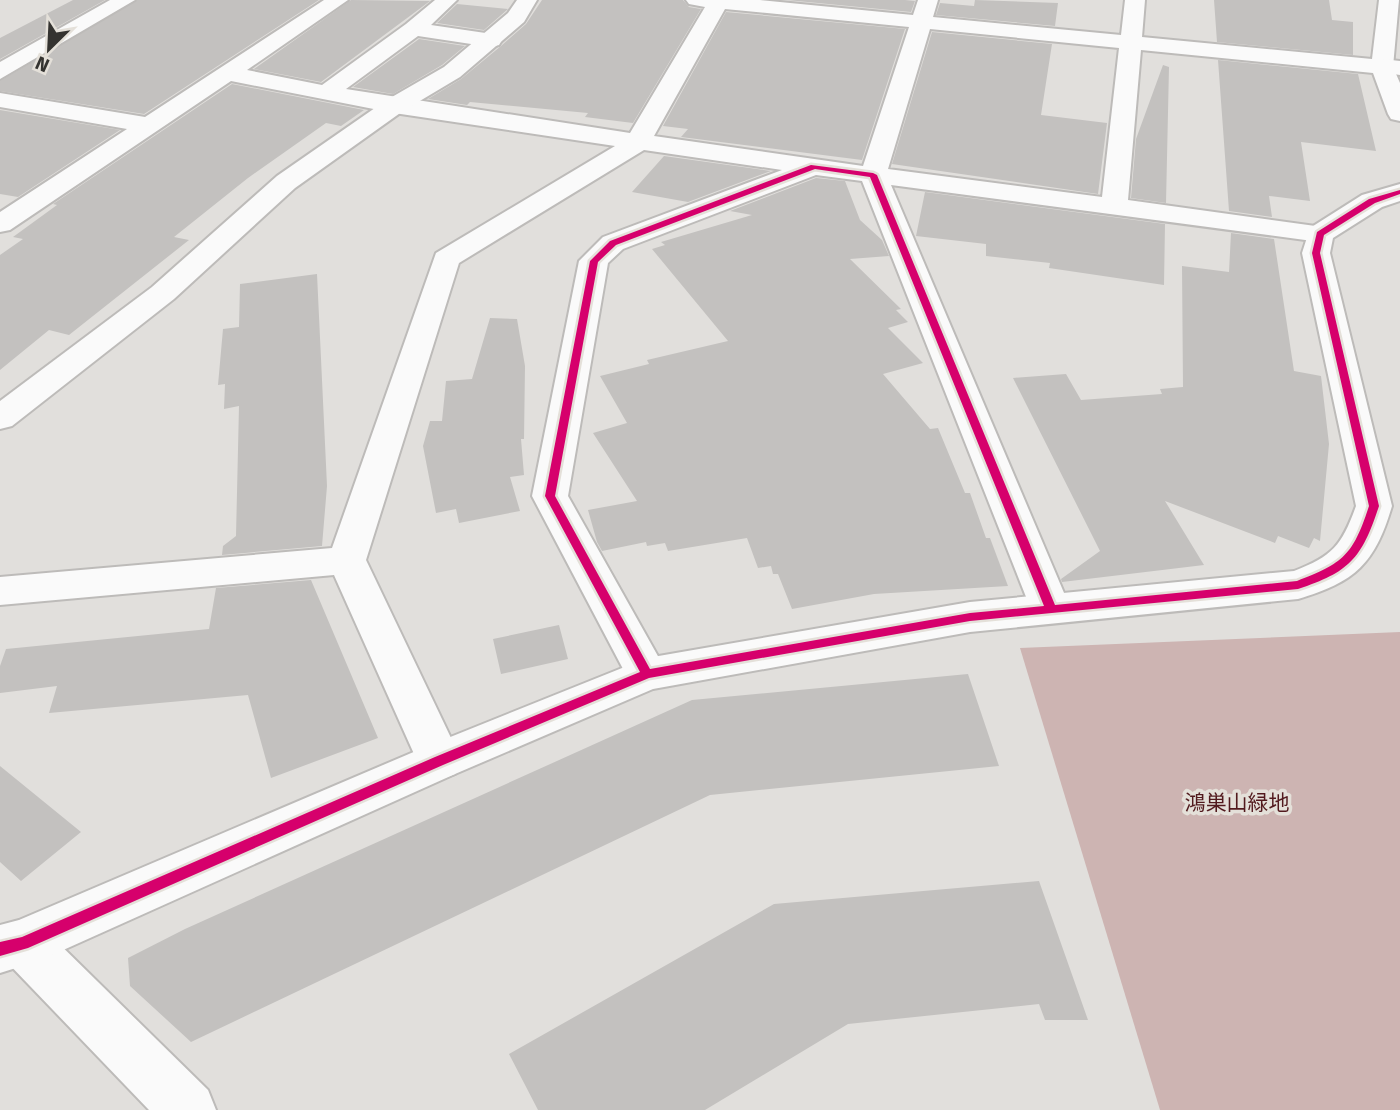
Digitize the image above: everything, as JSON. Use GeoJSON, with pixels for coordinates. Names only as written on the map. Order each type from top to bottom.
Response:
{"type":"FeatureCollection","features":[{"type":"Feature","properties":{"kind":"street"},"geometry":{"type":"LineString","coordinates":[[0,72],[125,0]]}},
{"type":"Feature","properties":{"kind":"street"},"geometry":{"type":"LineString","coordinates":[[0,224],[338,0]]}},
{"type":"Feature","properties":{"kind":"street"},"geometry":{"type":"LineString","coordinates":[[326,93],[414,29],[447,0]]}},
{"type":"Feature","properties":{"kind":"street"},"geometry":{"type":"LineString","coordinates":[[0,418],[163,293],[286,183],[394,106],[452,72],[516,16],[527,0]]}},
{"type":"Feature","properties":{"kind":"street"},"geometry":{"type":"LineString","coordinates":[[1114,209],[1135,0]]}},
{"type":"Feature","properties":{"kind":"street"},"geometry":{"type":"LineString","coordinates":[[1389,0],[1388,67],[1400,114]]}},
{"type":"Feature","properties":{"kind":"street"},"geometry":{"type":"LineString","coordinates":[[439,761],[347,560],[446,259],[637,144],[711,1],[925,11],[1131,43],[1388,67]]}},
{"type":"Feature","properties":{"kind":"street"},"geometry":{"type":"LineString","coordinates":[[925,11],[873,174],[1050,607]]}},
{"type":"Feature","properties":{"kind":"street"},"geometry":{"type":"LineString","coordinates":[[414,29],[491,40]]}},
{"type":"Feature","properties":{"kind":"street"},"geometry":{"type":"LineString","coordinates":[[226,73],[394,106],[637,144],[873,174],[1114,209],[1320,234],[1372,201],[1400,192]]}},
{"type":"Feature","properties":{"kind":"street"},"geometry":{"type":"LineString","coordinates":[[0,100],[148,125]]}},
{"type":"Feature","properties":{"kind":"street"},"geometry":{"type":"LineString","coordinates":[[647,674],[550,496],[594,261],[613,243],[814,167]]}},
{"type":"Feature","properties":{"kind":"street"},"geometry":{"type":"LineString","coordinates":[[188,1110],[11,946],[647,674],[971,617],[1050,607],[1298,585],[1341,568],[1362,545],[1374,506],[1317,253],[1320,234]]}},
{"type":"Feature","properties":{"kind":"street"},"geometry":{"type":"LineString","coordinates":[[0,591],[347,560]]}},
{"type":"Feature","properties":{"kind":"green space","name":"鴻巣山緑地"},"geometry":{"type":"Polygon","coordinates":[[[1400,632],[1400,1110],[1160,1110],[1020,648],[1400,632]]]}},
{"type":"Feature","properties":{"kind":"building"},"geometry":{"type":"Polygon","coordinates":[[[73,0],[105,0],[0,59],[0,38],[73,0]]]}},
{"type":"Feature","properties":{"kind":"building"},"geometry":{"type":"Polygon","coordinates":[[[137,0],[319,0],[144,114],[0,91],[0,81],[137,0]]]}},
{"type":"Feature","properties":{"kind":"building"},"geometry":{"type":"Polygon","coordinates":[[[351,0],[430,1],[321,82],[254,69],[351,0]]]}},
{"type":"Feature","properties":{"kind":"building"},"geometry":{"type":"Polygon","coordinates":[[[542,0],[683,0],[689,7],[701,9],[633,123],[585,117],[588,113],[470,102],[467,105],[428,99],[461,79],[501,46],[526,24],[542,0]]]}},
{"type":"Feature","properties":{"kind":"building"},"geometry":{"type":"Polygon","coordinates":[[[787,0],[905,0],[915,1],[911,12],[787,0]]]}},
{"type":"Feature","properties":{"kind":"building"},"geometry":{"type":"Polygon","coordinates":[[[975,0],[1058,3],[1055,26],[936,15],[940,3],[974,6],[975,0]]]}},
{"type":"Feature","properties":{"kind":"building"},"geometry":{"type":"Polygon","coordinates":[[[1214,0],[1329,0],[1332,20],[1353,22],[1353,55],[1217,42],[1214,0]]]}},
{"type":"Feature","properties":{"kind":"building"},"geometry":{"type":"Polygon","coordinates":[[[457,4],[508,9],[484,30],[437,23],[457,4]]]}},
{"type":"Feature","properties":{"kind":"building"},"geometry":{"type":"Polygon","coordinates":[[[726,12],[905,29],[862,160],[681,137],[688,129],[663,126],[726,12]]]}},
{"type":"Feature","properties":{"kind":"building"},"geometry":{"type":"Polygon","coordinates":[[[932,32],[1052,44],[1041,115],[1107,123],[1098,194],[892,164],[932,32]]]}},
{"type":"Feature","properties":{"kind":"building"},"geometry":{"type":"Polygon","coordinates":[[[419,39],[465,46],[442,65],[393,94],[353,87],[419,39]]]}},
{"type":"Feature","properties":{"kind":"building"},"geometry":{"type":"Polygon","coordinates":[[[1218,60],[1358,74],[1376,151],[1301,142],[1310,201],[1269,196],[1272,217],[1229,211],[1218,60]]]}},
{"type":"Feature","properties":{"kind":"building"},"geometry":{"type":"Polygon","coordinates":[[[1163,65],[1169,67],[1166,203],[1131,198],[1136,139],[1163,65]]]}},
{"type":"Feature","properties":{"kind":"building"},"geometry":{"type":"Polygon","coordinates":[[[232,84],[364,110],[341,126],[326,123],[248,178],[174,237],[189,240],[69,335],[49,330],[0,370],[0,255],[23,239],[13,237],[57,205],[53,204],[232,84]]]}},
{"type":"Feature","properties":{"kind":"building"},"geometry":{"type":"Polygon","coordinates":[[[0,110],[120,130],[18,197],[0,194],[0,110]]]}},
{"type":"Feature","properties":{"kind":"building"},"geometry":{"type":"Polygon","coordinates":[[[664,156],[771,171],[688,202],[632,192],[664,156]]]}},
{"type":"Feature","properties":{"kind":"building"},"geometry":{"type":"Polygon","coordinates":[[[816,178],[845,181],[860,220],[882,240],[889,256],[850,259],[901,309],[896,310],[908,322],[888,328],[923,363],[883,374],[930,429],[938,428],[965,493],[970,493],[986,538],[990,538],[1008,586],[874,594],[792,609],[778,574],[773,574],[771,566],[758,568],[747,538],[668,551],[665,543],[647,546],[646,542],[602,551],[597,542],[588,510],[637,501],[593,433],[627,423],[600,376],[649,364],[647,360],[728,341],[652,249],[665,245],[661,242],[752,215],[730,211],[816,178]]]}},
{"type":"Feature","properties":{"kind":"building"},"geometry":{"type":"Polygon","coordinates":[[[925,192],[1165,224],[1164,285],[1049,268],[1050,263],[986,256],[986,244],[916,236],[925,192]]]}},
{"type":"Feature","properties":{"kind":"building"},"geometry":{"type":"Polygon","coordinates":[[[1231,233],[1274,239],[1294,371],[1321,376],[1329,444],[1320,541],[1314,538],[1309,548],[1278,536],[1275,543],[1165,501],[1204,565],[1062,582],[1061,579],[1100,551],[1013,378],[1066,374],[1081,400],[1162,394],[1160,389],[1183,387],[1182,266],[1229,272],[1231,233]]]}},
{"type":"Feature","properties":{"kind":"building"},"geometry":{"type":"Polygon","coordinates":[[[317,274],[327,486],[322,546],[222,555],[223,546],[236,536],[239,406],[224,409],[225,384],[218,385],[223,329],[239,327],[240,284],[317,274]]]}},
{"type":"Feature","properties":{"kind":"building"},"geometry":{"type":"Polygon","coordinates":[[[490,318],[517,319],[525,366],[524,439],[521,439],[524,475],[510,477],[520,511],[459,523],[456,509],[436,513],[423,446],[430,421],[442,421],[446,381],[472,379],[490,318]]]}},
{"type":"Feature","properties":{"kind":"building"},"geometry":{"type":"Polygon","coordinates":[[[311,580],[378,738],[271,778],[248,695],[49,713],[57,686],[0,693],[0,666],[6,649],[209,629],[216,588],[311,580]]]}},
{"type":"Feature","properties":{"kind":"building"},"geometry":{"type":"Polygon","coordinates":[[[559,625],[568,659],[501,674],[493,639],[559,625]]]}},
{"type":"Feature","properties":{"kind":"building"},"geometry":{"type":"Polygon","coordinates":[[[968,674],[999,766],[710,795],[191,1042],[130,986],[128,958],[185,929],[692,700],[968,674]]]}},
{"type":"Feature","properties":{"kind":"building"},"geometry":{"type":"Polygon","coordinates":[[[0,766],[81,832],[21,881],[0,862],[0,766]]]}},
{"type":"Feature","properties":{"kind":"building"},"geometry":{"type":"Polygon","coordinates":[[[1039,881],[1088,1020],[1045,1020],[1039,1004],[848,1024],[705,1110],[538,1110],[509,1054],[774,904],[1039,881]]]}},
{"type":"Feature","properties":{"kind":"cycle path"},"geometry":{"type":"LineString","coordinates":[[647,674],[550,496],[594,261],[613,243],[814,167],[873,175],[1050,607]]}},
{"type":"Feature","properties":{"kind":"cycle path"},"geometry":{"type":"LineString","coordinates":[[0,949],[23,943],[439,761],[647,674],[970,617],[1298,585],[1329,572],[1349,559],[1356,550],[1374,506],[1316,253],[1320,234],[1372,201],[1400,192]]}}]}
